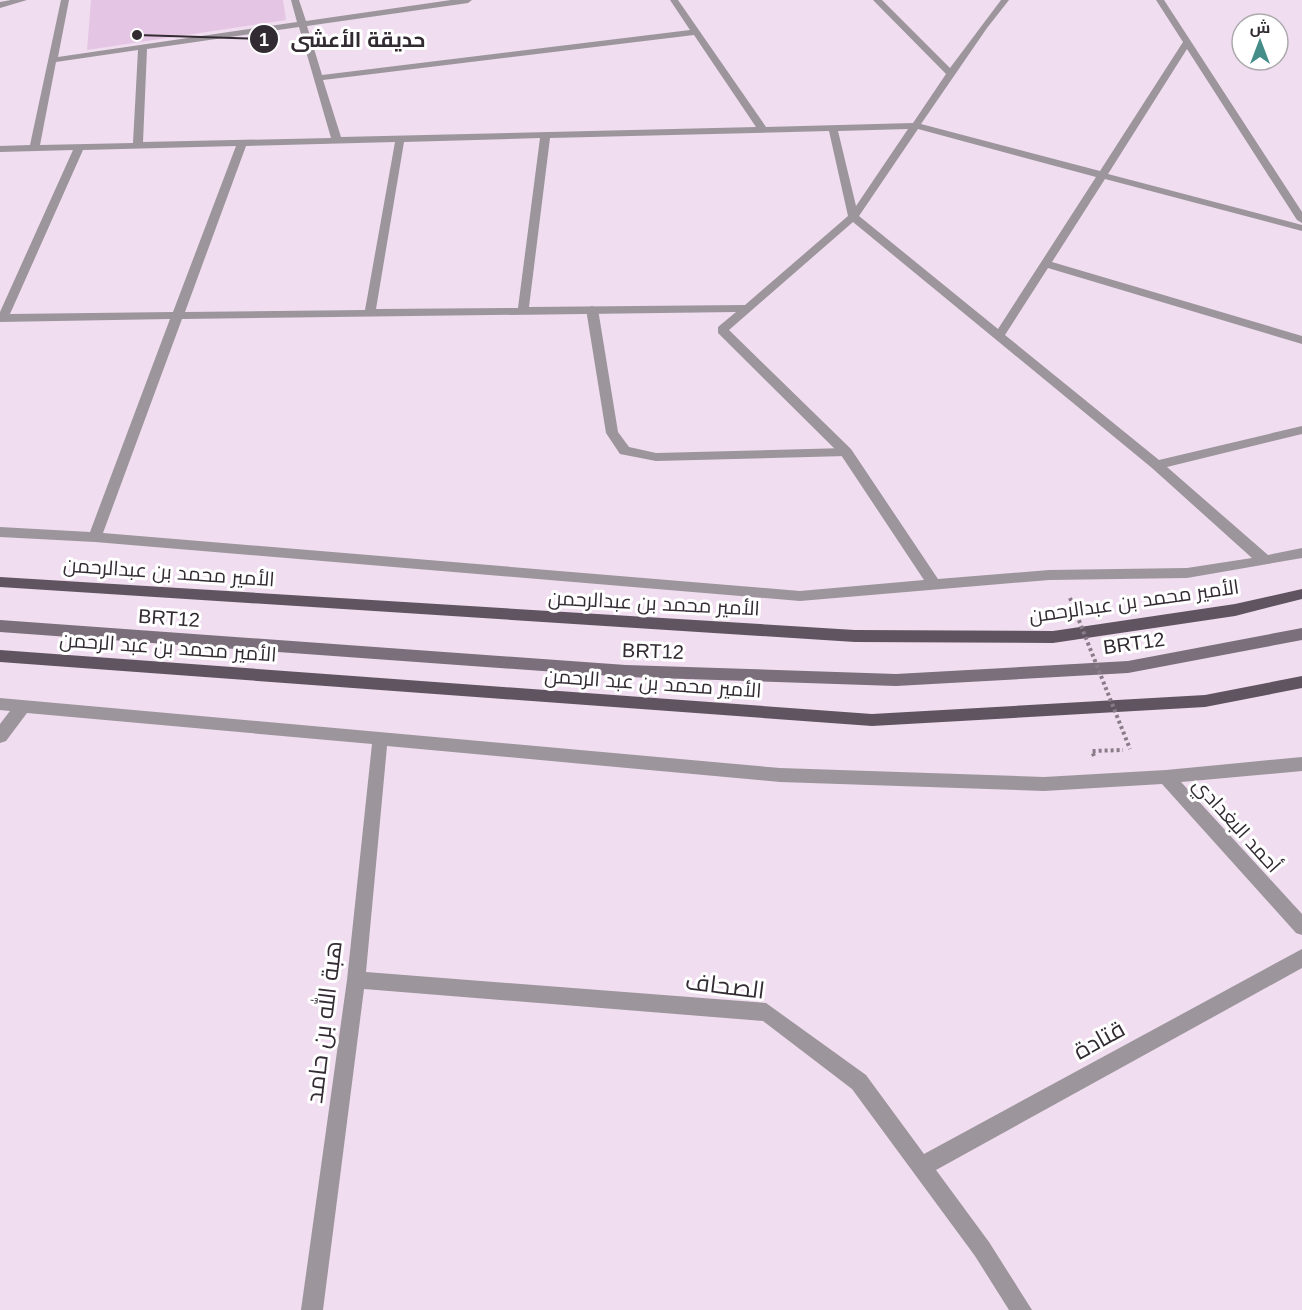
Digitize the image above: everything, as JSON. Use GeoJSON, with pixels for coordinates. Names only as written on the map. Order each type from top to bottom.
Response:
{"type":"FeatureCollection","features":[{"type":"Feature","properties":{"kind":"main road","name":"الأمير محمد بن عبدالرحمن"},"geometry":{"type":"LineString","coordinates":[[0,582],[324,604],[867,636],[1053,637],[1235,610],[1302,594]]}},
{"type":"Feature","properties":{"kind":"main road","name":"BRT12"},"geometry":{"type":"LineString","coordinates":[[0,626],[626,671],[896,680],[1128,667],[1302,634]]}},
{"type":"Feature","properties":{"kind":"main road","name":"الأمير محمد بن عبد الرحمن"},"geometry":{"type":"LineString","coordinates":[[0,656],[872,720],[1205,701],[1302,682]]}},
{"type":"Feature","properties":{"kind":"street"},"geometry":{"type":"LineString","coordinates":[[0,5],[23,0]]}},
{"type":"Feature","properties":{"kind":"street"},"geometry":{"type":"LineString","coordinates":[[34,148],[65,0]]}},
{"type":"Feature","properties":{"kind":"street"},"geometry":{"type":"LineString","coordinates":[[295,0],[300,24],[337,141]]}},
{"type":"Feature","properties":{"kind":"street"},"geometry":{"type":"LineString","coordinates":[[53,60],[468,0]]}},
{"type":"Feature","properties":{"kind":"street"},"geometry":{"type":"LineString","coordinates":[[674,0],[763,130]]}},
{"type":"Feature","properties":{"kind":"street"},"geometry":{"type":"LineString","coordinates":[[877,0],[951,74]]}},
{"type":"Feature","properties":{"kind":"street"},"geometry":{"type":"LineString","coordinates":[[935,586],[846,452],[722,330],[853,217],[1005,0]]}},
{"type":"Feature","properties":{"kind":"street"},"geometry":{"type":"LineString","coordinates":[[1160,0],[1302,220]]}},
{"type":"Feature","properties":{"kind":"street"},"geometry":{"type":"LineString","coordinates":[[317,78],[696,32]]}},
{"type":"Feature","properties":{"kind":"street"},"geometry":{"type":"LineString","coordinates":[[999,336],[1187,43]]}},
{"type":"Feature","properties":{"kind":"street"},"geometry":{"type":"LineString","coordinates":[[138,146],[143,47]]}},
{"type":"Feature","properties":{"kind":"street"},"geometry":{"type":"LineString","coordinates":[[0,149],[916,126],[1302,228]]}},
{"type":"Feature","properties":{"kind":"street"},"geometry":{"type":"LineString","coordinates":[[833,128],[853,217],[1157,465],[1265,561]]}},
{"type":"Feature","properties":{"kind":"street"},"geometry":{"type":"LineString","coordinates":[[523,311],[545,135]]}},
{"type":"Feature","properties":{"kind":"street"},"geometry":{"type":"LineString","coordinates":[[370,313],[400,139]]}},
{"type":"Feature","properties":{"kind":"street"},"geometry":{"type":"LineString","coordinates":[[95,537],[242,143]]}},
{"type":"Feature","properties":{"kind":"street"},"geometry":{"type":"LineString","coordinates":[[79,147],[2,318],[748,308]]}},
{"type":"Feature","properties":{"kind":"street"},"geometry":{"type":"LineString","coordinates":[[1045,264],[1302,339]]}},
{"type":"Feature","properties":{"kind":"street"},"geometry":{"type":"LineString","coordinates":[[592,309],[612,434],[625,451],[656,457],[846,452]]}},
{"type":"Feature","properties":{"kind":"street"},"geometry":{"type":"LineString","coordinates":[[1157,465],[1302,430]]}},
{"type":"Feature","properties":{"kind":"street"},"geometry":{"type":"LineString","coordinates":[[0,532],[95,537],[800,596],[1049,575],[1187,573],[1302,553]]}},
{"type":"Feature","properties":{"kind":"street"},"geometry":{"type":"LineString","coordinates":[[0,704],[780,775],[1044,784],[1166,777],[1302,764]]}},
{"type":"Feature","properties":{"kind":"street"},"geometry":{"type":"LineString","coordinates":[[0,736],[23,706]]}},
{"type":"Feature","properties":{"kind":"street","name":"هبة الله بن حامد"},"geometry":{"type":"LineString","coordinates":[[312,1310],[356,980],[380,739]]}},
{"type":"Feature","properties":{"kind":"street","name":"أحمد البغدادي"},"geometry":{"type":"LineString","coordinates":[[1166,777],[1302,927]]}},
{"type":"Feature","properties":{"kind":"street","name":"قتادة"},"geometry":{"type":"LineString","coordinates":[[921,1167],[1302,958]]}},
{"type":"Feature","properties":{"kind":"street","name":"الصحاف"},"geometry":{"type":"LineString","coordinates":[[356,980],[766,1012],[859,1083],[982,1249],[1021,1310]]}},
{"type":"Feature","properties":{"kind":"path"},"geometry":{"type":"LineString","coordinates":[[1070,598],[1130,749],[1092,750]]}},
{"type":"Feature","properties":{"kind":"shaded area"},"geometry":{"type":"Polygon","coordinates":[[[91,0],[283,0],[286,20],[87,50],[91,0]]]}},
{"type":"Feature","properties":{"kind":"place","name":"حديقة الأعشى"},"geometry":{"type":"Point","coordinates":[137,35]}}]}
